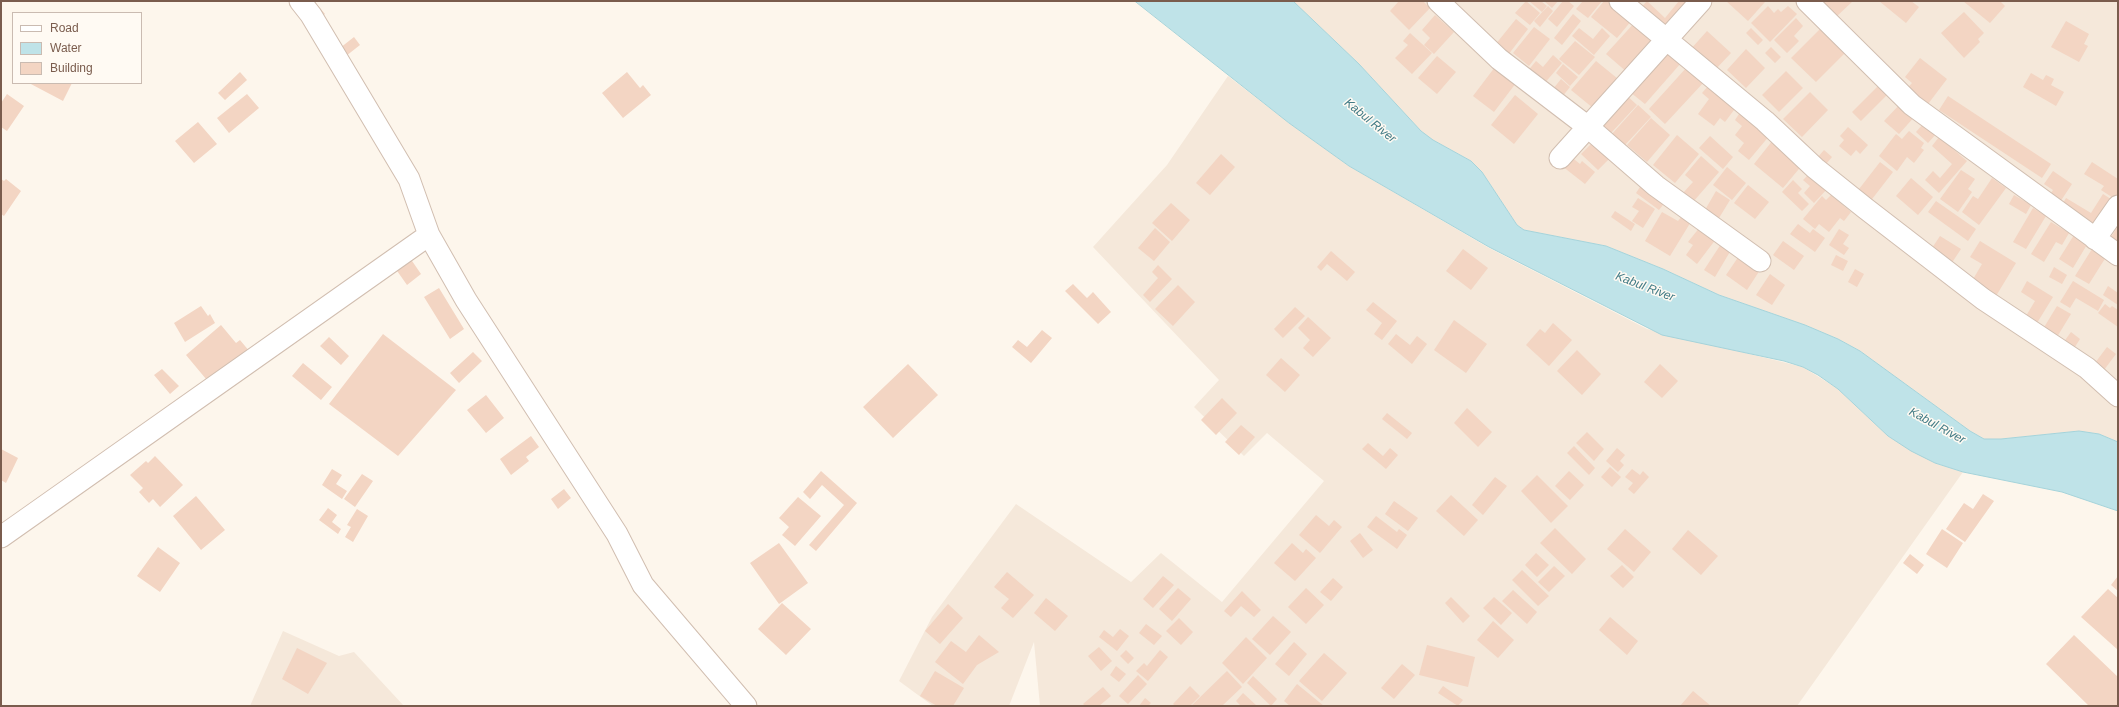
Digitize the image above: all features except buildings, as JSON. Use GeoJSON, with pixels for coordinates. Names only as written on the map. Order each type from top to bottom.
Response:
{"type":"FeatureCollection","features":[{"type":"Feature","properties":{"kind":"street"},"geometry":{"type":"LineString","coordinates":[[300,1],[311,15],[409,179],[429,235],[466,300],[617,534],[643,585],[746,706]]}},
{"type":"Feature","properties":{"kind":"street"},"geometry":{"type":"LineString","coordinates":[[1438,1],[1499,59],[1588,127],[1656,186],[1760,261]]}},
{"type":"Feature","properties":{"kind":"street"},"geometry":{"type":"LineString","coordinates":[[1620,1],[1765,121],[1815,168],[1865,208],[1983,299],[2087,368],[2118,396]]}},
{"type":"Feature","properties":{"kind":"street"},"geometry":{"type":"LineString","coordinates":[[1560,158],[1701,1]]}},
{"type":"Feature","properties":{"kind":"street"},"geometry":{"type":"LineString","coordinates":[[1807,1],[1912,105],[2118,255]]}},
{"type":"Feature","properties":{"kind":"street"},"geometry":{"type":"LineString","coordinates":[[2095,239],[2118,206]]}},
{"type":"Feature","properties":{"kind":"street"},"geometry":{"type":"LineString","coordinates":[[1,537],[429,235]]}},
{"type":"Feature","properties":{"kind":"shaded area"},"geometry":{"type":"Polygon","coordinates":[[[1293,1],[2118,1],[2118,442],[2099,434],[2079,431],[2001,439],[1984,439],[1970,431],[1860,351],[1838,339],[1805,325],[1719,295],[1663,269],[1606,246],[1524,230],[1517,225],[1482,172],[1471,161],[1433,140],[1421,131],[1359,64],[1293,1]]]}},
{"type":"Feature","properties":{"kind":"shaded area"},"geometry":{"type":"Polygon","coordinates":[[[1228,76],[1289,123],[1349,166],[1489,248],[1647,329],[1803,367],[1838,389],[1888,436],[1935,463],[1963,472],[1797,706],[1040,706],[1034,642],[1009,706],[933,706],[899,681],[932,617],[1016,504],[1131,582],[1161,553],[1222,602],[1324,481],[1267,433],[1244,456],[1194,407],[1219,380],[1093,247],[1167,165],[1228,76]]]}},
{"type":"Feature","properties":{"kind":"shaded area"},"geometry":{"type":"Polygon","coordinates":[[[283,631],[339,656],[354,652],[404,706],[250,706],[283,631]]]}},
{"type":"Feature","properties":{"kind":"water","name":"Kabul River"},"geometry":{"type":"Polygon","coordinates":[[[1135,1],[1293,1],[1359,64],[1421,131],[1433,140],[1471,161],[1482,172],[1517,225],[1524,230],[1606,246],[1663,269],[1719,295],[1805,325],[1838,339],[1860,351],[1970,431],[1984,439],[2001,439],[2079,431],[2099,434],[2118,442],[2118,511],[2062,492],[1963,472],[1935,463],[1911,451],[1888,436],[1838,389],[1818,375],[1803,367],[1784,361],[1662,335],[1489,247],[1349,166],[1289,123],[1135,1]]]}}]}
